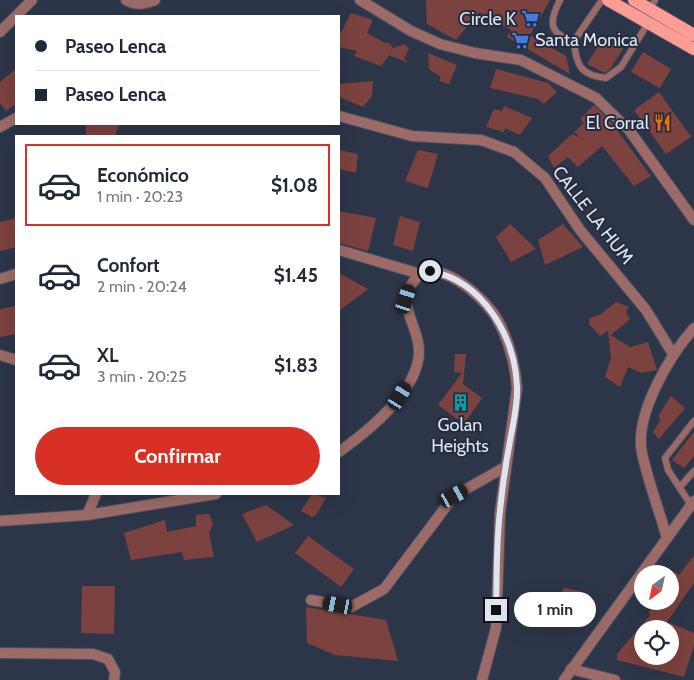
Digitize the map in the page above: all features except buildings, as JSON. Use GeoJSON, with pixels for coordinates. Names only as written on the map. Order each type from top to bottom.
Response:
{"type":"FeatureCollection","features":[{"type":"Feature","properties":{"kind":"main road"},"geometry":{"type":"LineString","coordinates":[[608,0],[694,49]]}},
{"type":"Feature","properties":{"kind":"main road"},"geometry":{"type":"LineString","coordinates":[[634,0],[652,4],[694,35]]}},
{"type":"Feature","properties":{"kind":"street"},"geometry":{"type":"LineString","coordinates":[[17,15],[32,0]]}},
{"type":"Feature","properties":{"kind":"street"},"geometry":{"type":"LineString","coordinates":[[126,0],[144,4],[155,0]]}},
{"type":"Feature","properties":{"kind":"street"},"geometry":{"type":"LineString","coordinates":[[360,0],[412,31],[440,44],[475,53],[521,60],[596,98],[629,130],[694,220]]}},
{"type":"Feature","properties":{"kind":"street"},"geometry":{"type":"LineString","coordinates":[[0,32],[15,17]]}},
{"type":"Feature","properties":{"kind":"street","name":"CALLE LA HUM"},"geometry":{"type":"LineString","coordinates":[[340,116],[412,136],[481,140],[514,152],[544,178],[580,230],[646,310],[673,354]]}},
{"type":"Feature","properties":{"kind":"street"},"geometry":{"type":"LineString","coordinates":[[0,127],[15,119]]}},
{"type":"Feature","properties":{"kind":"street"},"geometry":{"type":"LineString","coordinates":[[340,250],[420,274],[430,271],[452,278],[479,296],[498,320],[513,360],[517,388],[516,411],[505,467],[500,513],[496,628],[482,680]]}},
{"type":"Feature","properties":{"kind":"street"},"geometry":{"type":"LineString","coordinates":[[0,279],[15,274]]}},
{"type":"Feature","properties":{"kind":"street"},"geometry":{"type":"LineString","coordinates":[[340,451],[388,410],[400,396],[415,368],[419,351],[417,337],[407,310],[406,299],[409,288],[420,274]]}},
{"type":"Feature","properties":{"kind":"street"},"geometry":{"type":"LineString","coordinates":[[667,538],[641,451],[644,420],[650,398],[673,354],[694,328]]}},
{"type":"Feature","properties":{"kind":"street"},"geometry":{"type":"LineString","coordinates":[[0,355],[15,360]]}},
{"type":"Feature","properties":{"kind":"street"},"geometry":{"type":"LineString","coordinates":[[312,600],[351,607],[384,589],[454,496],[505,467]]}},
{"type":"Feature","properties":{"kind":"street"},"geometry":{"type":"LineString","coordinates":[[87,515],[96,495]]}},
{"type":"Feature","properties":{"kind":"street"},"geometry":{"type":"LineString","coordinates":[[0,521],[87,515],[210,495]]}},
{"type":"Feature","properties":{"kind":"street"},"geometry":{"type":"LineString","coordinates":[[564,680],[692,503]]}},
{"type":"Feature","properties":{"kind":"street"},"geometry":{"type":"LineString","coordinates":[[0,652],[93,654],[108,659],[115,672],[114,680]]}},
{"type":"Feature","properties":{"kind":"street"},"geometry":{"type":"LineString","coordinates":[[571,669],[616,680]]}},
{"type":"Feature","properties":{"kind":"lane"},"geometry":{"type":"LineString","coordinates":[[560,0],[553,13],[552,25],[556,33],[574,41]]}},
{"type":"Feature","properties":{"kind":"lane"},"geometry":{"type":"LineString","coordinates":[[602,0],[574,41],[576,63],[582,70],[596,77],[606,78],[621,66],[648,23]]}},
{"type":"Feature","properties":{"kind":"lane"},"geometry":{"type":"LineString","coordinates":[[692,503],[668,470],[665,458],[694,421]]}},
{"type":"Feature","properties":{"kind":"lane"},"geometry":{"type":"LineString","coordinates":[[680,487],[694,471]]}},
{"type":"Feature","properties":{"kind":"place","name":"Circle K"},"geometry":{"type":"Point","coordinates":[530,19]}},
{"type":"Feature","properties":{"kind":"place","name":"Santa Monica"},"geometry":{"type":"Point","coordinates":[521,40]}},
{"type":"Feature","properties":{"kind":"place","name":"El Corral"},"geometry":{"type":"Point","coordinates":[663,123]}},
{"type":"Feature","properties":{"kind":"place","name":"Golan Heights"},"geometry":{"type":"Point","coordinates":[460,402]}},
{"type":"Feature","properties":{"kind":"route"},"geometry":{"type":"LineString","coordinates":[[430,271],[442,273],[465,286],[479,296],[490,308],[498,320],[508,344],[515,369],[517,388],[516,411],[505,467],[500,513],[496,610]]}}]}
